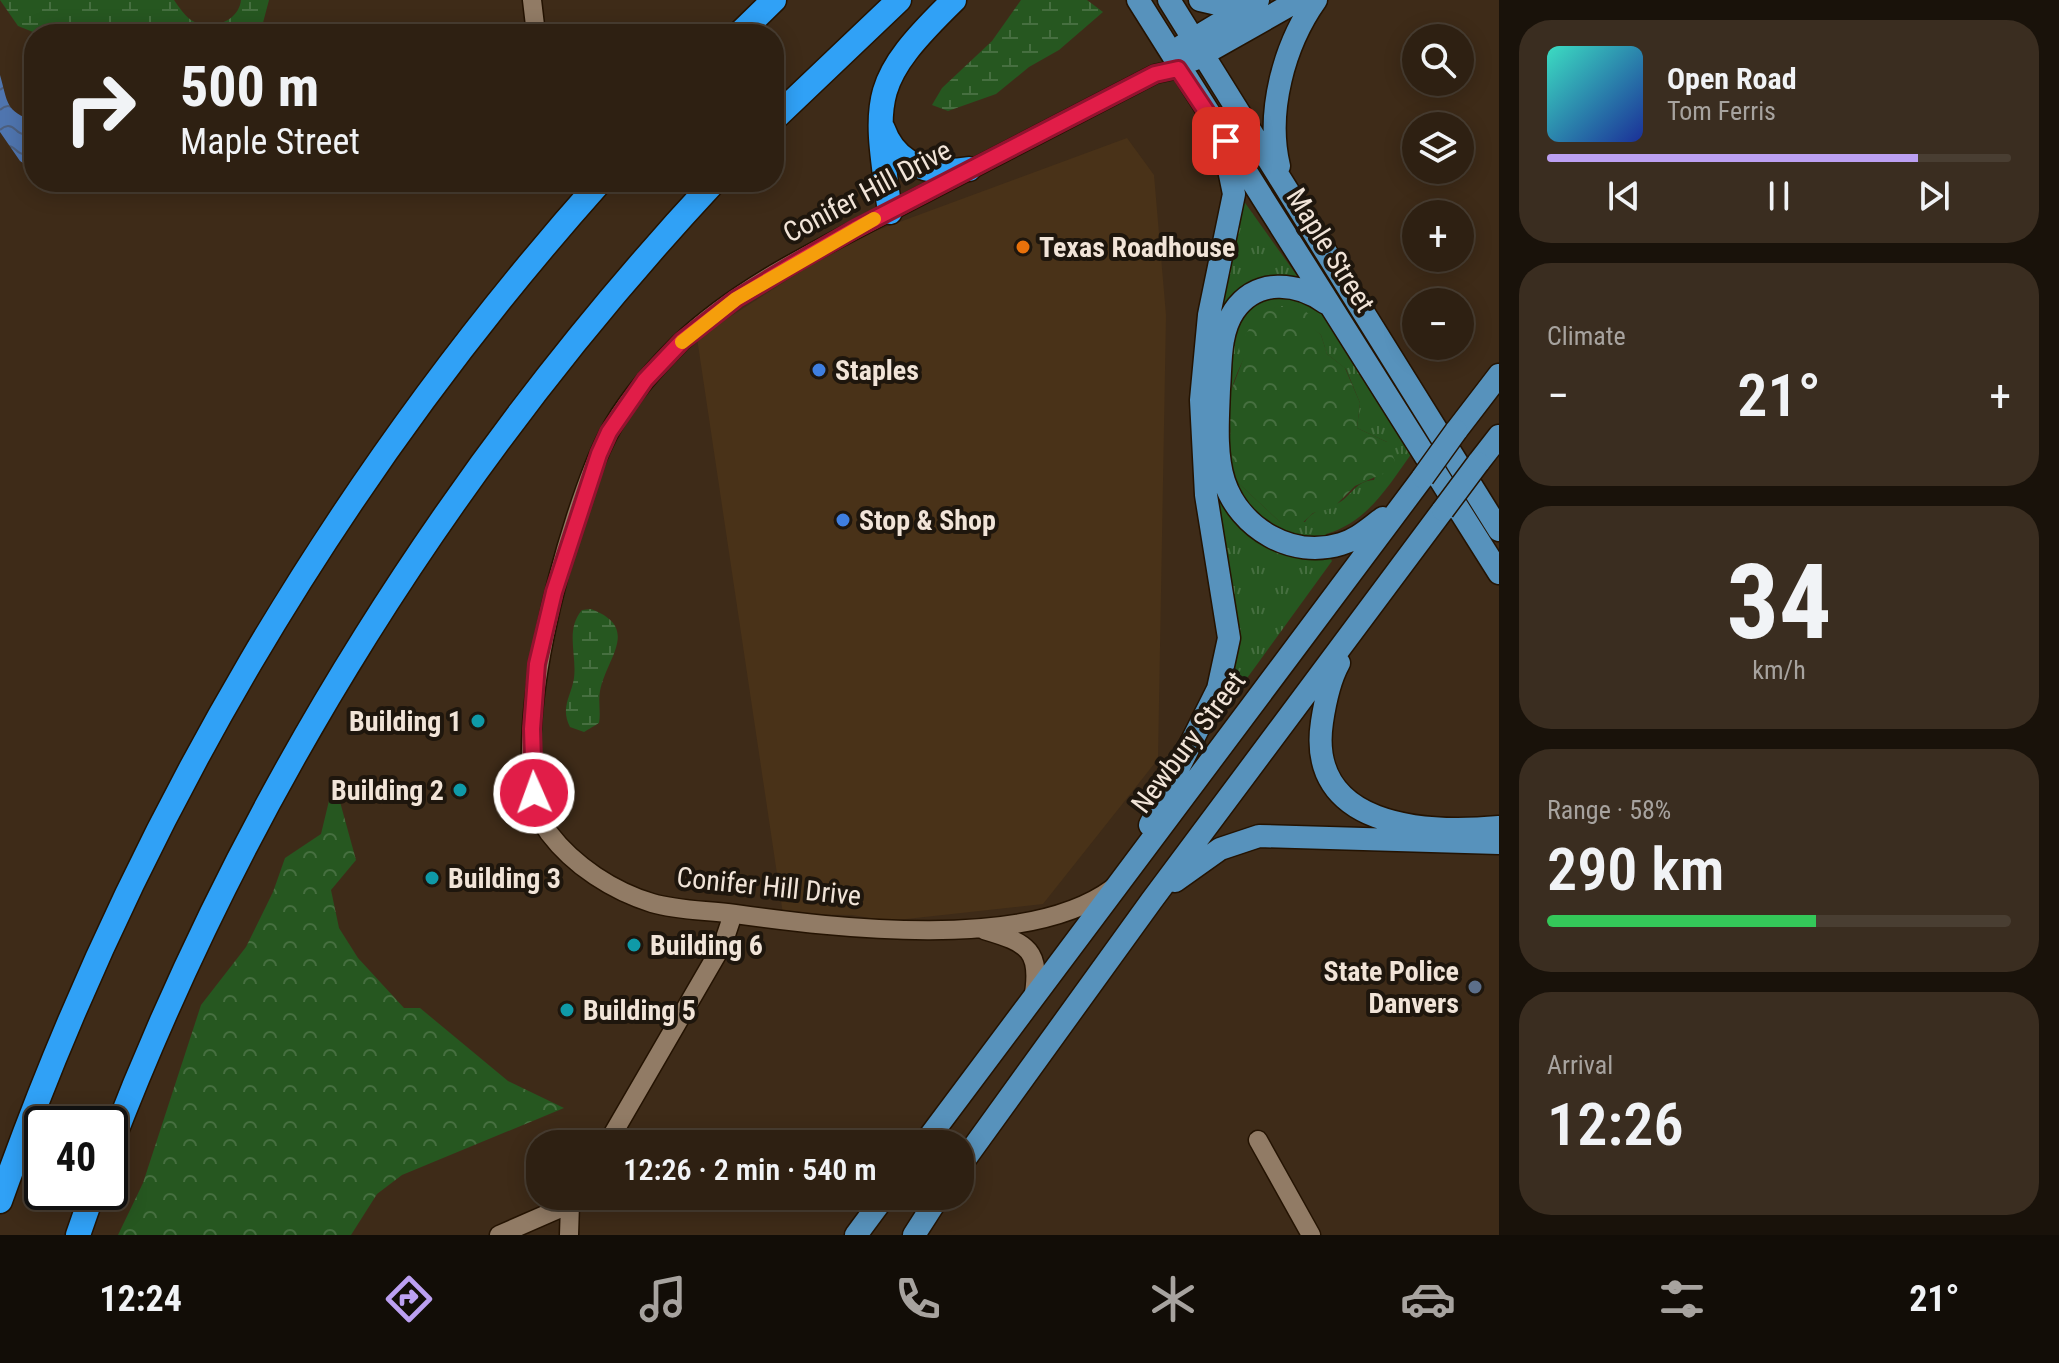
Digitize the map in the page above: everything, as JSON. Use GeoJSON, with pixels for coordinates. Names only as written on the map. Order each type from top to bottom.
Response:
{"type":"FeatureCollection","features":[{"type":"Feature","properties":{"kind":"highway"},"geometry":{"type":"LineString","coordinates":[[749,24],[774,0]]}},
{"type":"Feature","properties":{"kind":"highway"},"geometry":{"type":"LineString","coordinates":[[784,109],[899,0]]}},
{"type":"Feature","properties":{"kind":"highway"},"geometry":{"type":"LineString","coordinates":[[890,212],[881,121],[882,93],[895,63],[908,46],[954,0]]}},
{"type":"Feature","properties":{"kind":"highway"},"geometry":{"type":"LineString","coordinates":[[881,121],[892,148],[915,165],[933,172],[969,169]]}},
{"type":"Feature","properties":{"kind":"highway"},"geometry":{"type":"LineString","coordinates":[[0,1201],[57,1050],[112,925],[184,780],[258,649],[344,514],[414,413],[505,294],[592,192]]}},
{"type":"Feature","properties":{"kind":"highway"},"geometry":{"type":"LineString","coordinates":[[127,1106],[162,1021],[230,878],[278,785],[357,649],[446,515],[515,420],[605,307],[705,192]]}},
{"type":"Feature","properties":{"kind":"highway"},"geometry":{"type":"LineString","coordinates":[[78,1235],[87,1210]]}},
{"type":"Feature","properties":{"kind":"main road","name":"Maple Street"},"geometry":{"type":"LineString","coordinates":[[1138,0],[1499,573]]}},
{"type":"Feature","properties":{"kind":"main road","name":"Maple Street"},"geometry":{"type":"LineString","coordinates":[[1169,0],[1499,530]]}},
{"type":"Feature","properties":{"kind":"main road"},"geometry":{"type":"LineString","coordinates":[[1200,0],[1235,0]]}},
{"type":"Feature","properties":{"kind":"main road"},"geometry":{"type":"LineString","coordinates":[[1199,46],[1258,0]]}},
{"type":"Feature","properties":{"kind":"main road"},"geometry":{"type":"LineString","coordinates":[[1174,61],[1199,46],[1299,0]]}},
{"type":"Feature","properties":{"kind":"main road"},"geometry":{"type":"LineString","coordinates":[[1287,186],[1275,144],[1277,99],[1298,31],[1316,0]]}},
{"type":"Feature","properties":{"kind":"main road"},"geometry":{"type":"LineString","coordinates":[[1120,882],[1208,714],[1226,664],[1229,638],[1206,495],[1201,400],[1209,315],[1234,194],[1227,160],[1210,117]]}},
{"type":"Feature","properties":{"kind":"main road"},"geometry":{"type":"LineString","coordinates":[[1336,314],[1309,292],[1281,286],[1255,292],[1233,312],[1225,335],[1220,370],[1219,449],[1223,477],[1232,500],[1249,522],[1269,536],[1296,545],[1327,547],[1348,541],[1401,507]]}},
{"type":"Feature","properties":{"kind":"main road","name":"Newbury Street"},"geometry":{"type":"LineString","coordinates":[[935,1130],[1499,375]]}},
{"type":"Feature","properties":{"kind":"main road"},"geometry":{"type":"LineString","coordinates":[[974,1147],[1152,900],[1499,436]]}},
{"type":"Feature","properties":{"kind":"main road"},"geometry":{"type":"LineString","coordinates":[[1363,617],[1332,674],[1324,709],[1320,736],[1335,789],[1347,804],[1392,822],[1477,829],[1499,827]]}},
{"type":"Feature","properties":{"kind":"main road"},"geometry":{"type":"LineString","coordinates":[[1152,900],[1220,849],[1259,836],[1499,843]]}},
{"type":"Feature","properties":{"kind":"main road"},"geometry":{"type":"LineString","coordinates":[[856,1235],[875,1210]]}},
{"type":"Feature","properties":{"kind":"main road"},"geometry":{"type":"LineString","coordinates":[[914,1235],[930,1210]]}},
{"type":"Feature","properties":{"kind":"street"},"geometry":{"type":"LineString","coordinates":[[532,0],[535,24]]}},
{"type":"Feature","properties":{"kind":"street","name":"Conifer Hill Drive"},"geometry":{"type":"LineString","coordinates":[[1120,882],[1072,910],[977,928],[897,929],[774,921],[692,911],[632,896],[586,870],[545,829],[534,793],[532,729],[537,664],[554,592],[599,454],[609,432],[645,380],[682,341],[736,299],[969,169],[1155,74],[1174,61]]}},
{"type":"Feature","properties":{"kind":"street"},"geometry":{"type":"LineString","coordinates":[[615,1130],[723,944],[733,914]]}},
{"type":"Feature","properties":{"kind":"street","name":"Conifer Hill Drive"},"geometry":{"type":"LineString","coordinates":[[977,928],[1007,937],[1034,954],[1037,965],[1033,999]]}},
{"type":"Feature","properties":{"kind":"street"},"geometry":{"type":"LineString","coordinates":[[1258,1140],[1311,1235]]}},
{"type":"Feature","properties":{"kind":"street"},"geometry":{"type":"LineString","coordinates":[[499,1235],[552,1210]]}},
{"type":"Feature","properties":{"kind":"street"},"geometry":{"type":"LineString","coordinates":[[569,1235],[572,1210]]}},
{"type":"Feature","properties":{"kind":"shaded area"},"geometry":{"type":"Polygon","coordinates":[[[1127,138],[1154,175],[1166,315],[1158,759],[1043,904],[888,921],[852,915],[783,914],[697,338],[848,241],[1127,138]]]}},
{"type":"Feature","properties":{"kind":"green space"},"geometry":{"type":"Polygon","coordinates":[[[0,0],[174,0],[191,20],[202,24],[24,24],[24,28],[18,26],[0,0]]]}},
{"type":"Feature","properties":{"kind":"green space"},"geometry":{"type":"Polygon","coordinates":[[[241,0],[269,0],[263,24],[218,24],[235,14],[241,0]]]}},
{"type":"Feature","properties":{"kind":"green space"},"geometry":{"type":"Polygon","coordinates":[[[1021,0],[1087,0],[1103,12],[1059,50],[1029,67],[996,94],[948,111],[932,105],[942,88],[992,41],[1021,0]]]}},
{"type":"Feature","properties":{"kind":"green space"},"geometry":{"type":"Polygon","coordinates":[[[1243,200],[1300,280],[1222,316],[1216,315],[1243,200]]]}},
{"type":"Feature","properties":{"kind":"green space"},"geometry":{"type":"Polygon","coordinates":[[[1287,294],[1321,310],[1412,453],[1365,512],[1354,521],[1326,534],[1327,538],[1294,535],[1268,524],[1250,507],[1235,480],[1280,522],[1305,522],[1313,514],[1343,500],[1360,484],[1374,480],[1387,442],[1357,428],[1360,403],[1346,369],[1327,354],[1321,335],[1312,328],[1300,307],[1275,307],[1242,362],[1228,408],[1234,477],[1229,460],[1226,402],[1234,328],[1240,316],[1251,306],[1264,299],[1287,294]]]}},
{"type":"Feature","properties":{"kind":"green space"},"geometry":{"type":"Polygon","coordinates":[[[1275,307],[1300,307],[1310,315],[1312,327],[1321,335],[1327,354],[1345,368],[1360,403],[1357,428],[1387,442],[1395,461],[1391,470],[1355,486],[1333,508],[1313,513],[1296,529],[1288,522],[1280,522],[1234,479],[1228,399],[1244,357],[1239,349],[1257,318],[1275,307]]]}},
{"type":"Feature","properties":{"kind":"green space"},"geometry":{"type":"Polygon","coordinates":[[[1214,473],[1226,505],[1328,555],[1332,561],[1221,714],[1218,712],[1222,703],[1214,473]]]}},
{"type":"Feature","properties":{"kind":"green space"},"geometry":{"type":"Polygon","coordinates":[[[591,609],[606,617],[618,634],[600,691],[599,723],[584,732],[570,727],[566,708],[575,669],[574,626],[582,610],[591,609]]]}},
{"type":"Feature","properties":{"kind":"green space"},"geometry":{"type":"Polygon","coordinates":[[[334,780],[356,860],[331,890],[339,928],[358,958],[404,1008],[420,1008],[508,1081],[564,1108],[402,1175],[377,1194],[351,1235],[118,1235],[143,1183],[201,1005],[246,947],[273,892],[285,858],[321,834],[334,780]]]}},
{"type":"Feature","properties":{"kind":"water"},"geometry":{"type":"Polygon","coordinates":[[[0,75],[9,105],[24,117],[24,164],[0,132],[0,75]]]}},
{"type":"Feature","properties":{"kind":"slow traffic"},"geometry":{"type":"LineString","coordinates":[[682,342],[736,299],[874,219]]}},
{"type":"Feature","properties":{"kind":"place","name":"Texas Roadhouse"},"geometry":{"type":"Point","coordinates":[1023,247]}},
{"type":"Feature","properties":{"kind":"place","name":"Staples"},"geometry":{"type":"Point","coordinates":[819,370]}},
{"type":"Feature","properties":{"kind":"place","name":"Stop & Shop"},"geometry":{"type":"Point","coordinates":[843,520]}},
{"type":"Feature","properties":{"kind":"place","name":"Building 1"},"geometry":{"type":"Point","coordinates":[478,721]}},
{"type":"Feature","properties":{"kind":"place","name":"Building 2"},"geometry":{"type":"Point","coordinates":[460,790]}},
{"type":"Feature","properties":{"kind":"place","name":"Building 3"},"geometry":{"type":"Point","coordinates":[432,878]}},
{"type":"Feature","properties":{"kind":"place","name":"Building 6"},"geometry":{"type":"Point","coordinates":[634,945]}},
{"type":"Feature","properties":{"kind":"place","name":"State Police Danvers"},"geometry":{"type":"Point","coordinates":[1475,987]}},
{"type":"Feature","properties":{"kind":"place","name":"Building 5"},"geometry":{"type":"Point","coordinates":[567,1010]}},
{"type":"Feature","properties":{"kind":"route"},"geometry":{"type":"LineString","coordinates":[[534,793],[532,729],[537,664],[554,592],[584,494],[609,432],[645,380],[682,341],[736,299],[855,229],[1155,74],[1178,69],[1226,141]]}}]}
